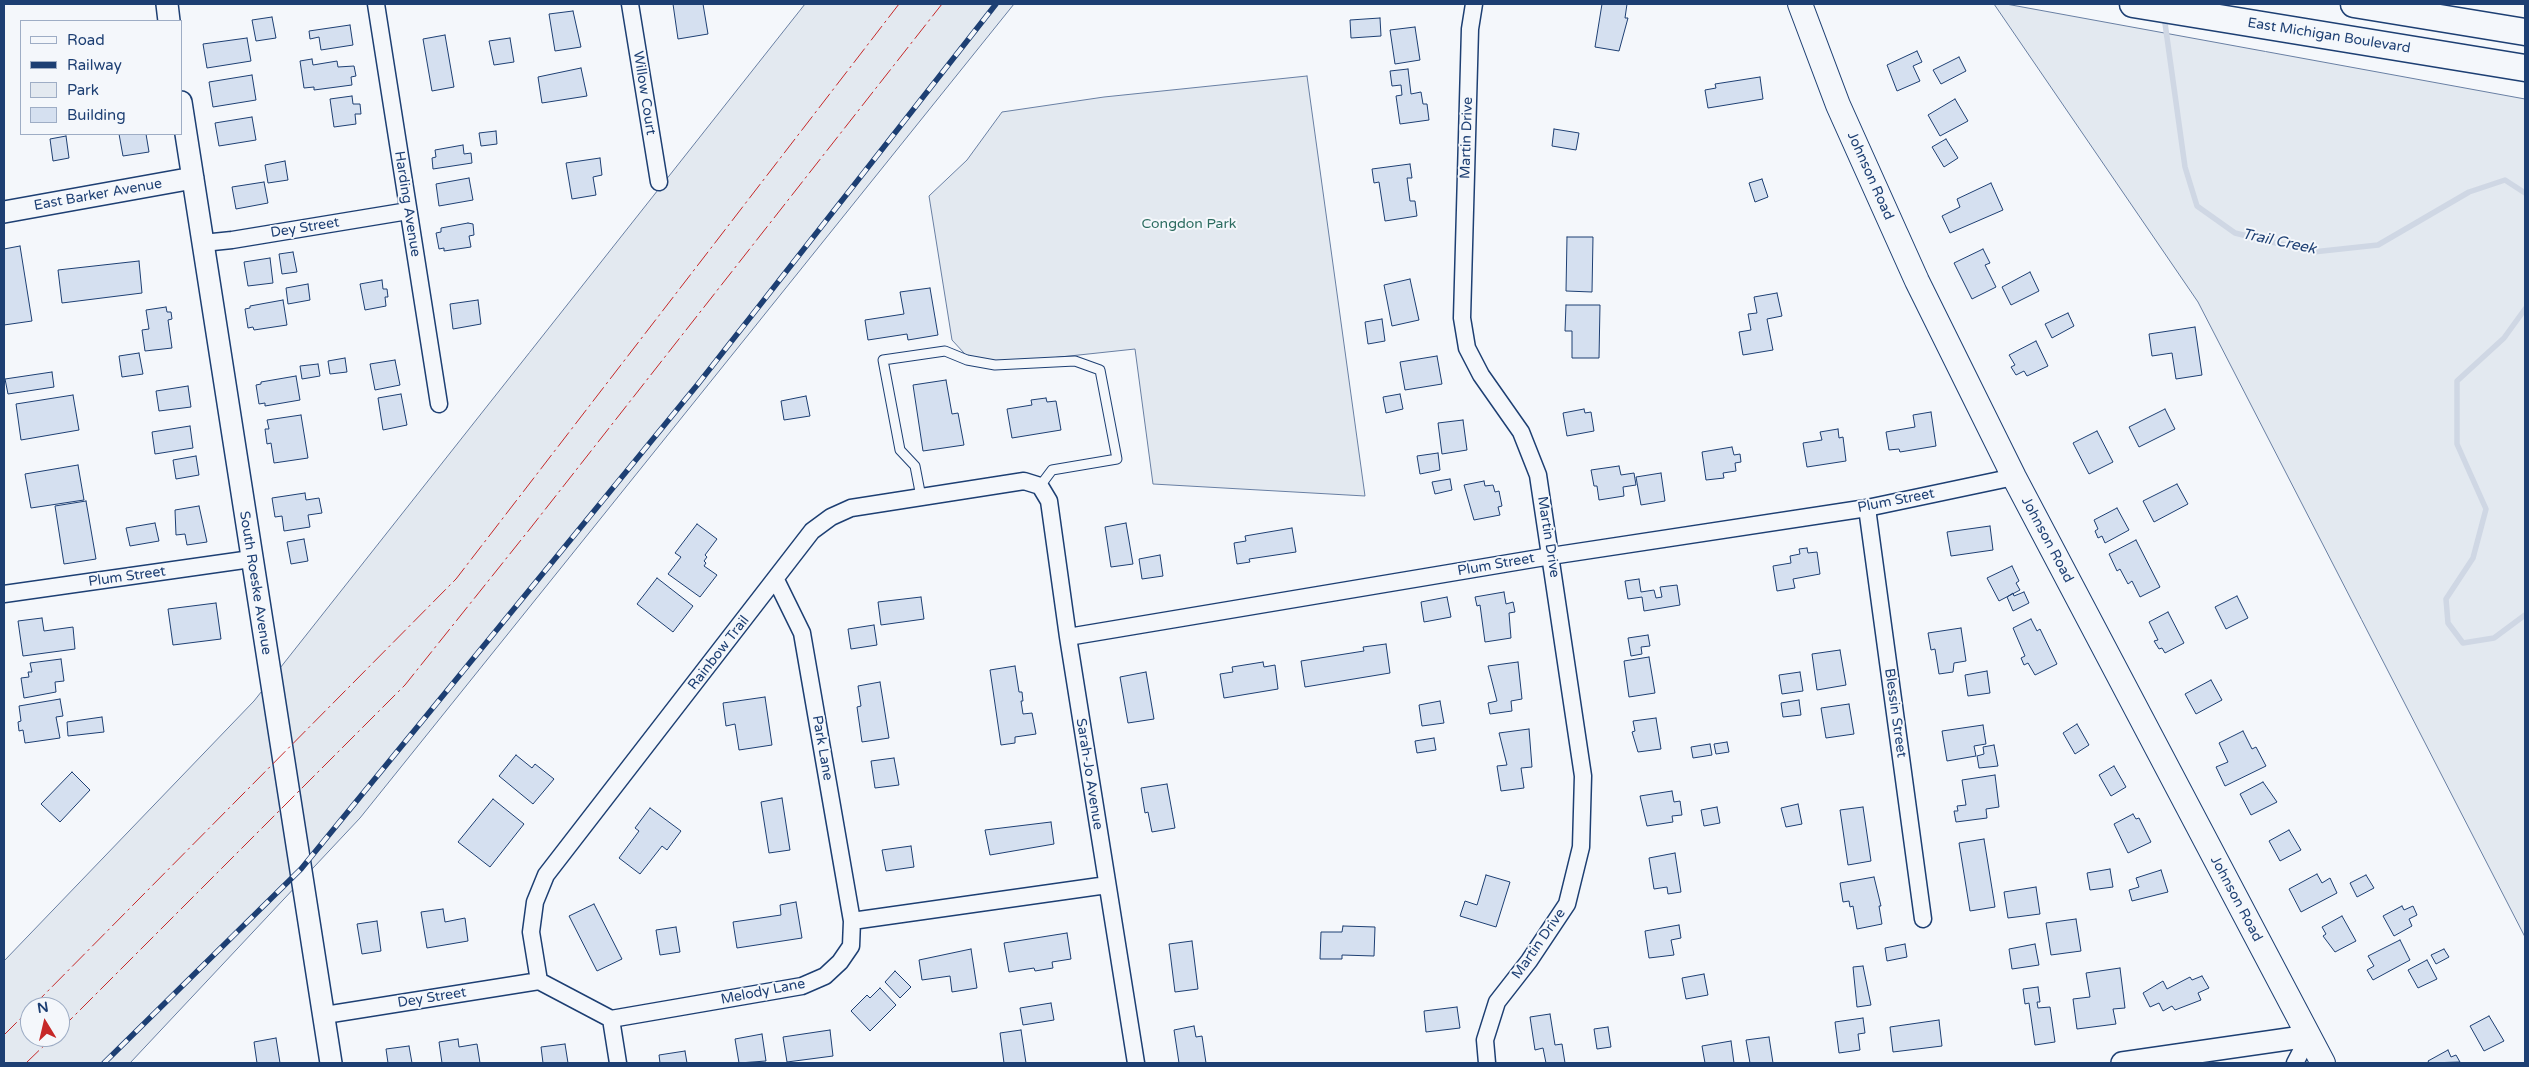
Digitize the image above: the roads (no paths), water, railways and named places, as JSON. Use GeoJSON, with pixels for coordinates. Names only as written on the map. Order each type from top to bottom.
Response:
{"type":"FeatureCollection","features":[{"type":"Feature","properties":{"kind":"main road","name":"Johnson Road"},"geometry":{"type":"LineString","coordinates":[[1800,4],[1838,105],[1917,281],[2014,477],[2323,1063]]}},
{"type":"Feature","properties":{"kind":"main road","name":"East Michigan Boulevard"},"geometry":{"type":"LineString","coordinates":[[2133,4],[2525,68]]}},
{"type":"Feature","properties":{"kind":"main road"},"geometry":{"type":"LineString","coordinates":[[2354,4],[2525,32]]}},
{"type":"Feature","properties":{"kind":"street"},"geometry":{"type":"LineString","coordinates":[[167,4],[169,20]]}},
{"type":"Feature","properties":{"kind":"street","name":"Harding Avenue"},"geometry":{"type":"LineString","coordinates":[[376,4],[440,404]]}},
{"type":"Feature","properties":{"kind":"street","name":"Willow Court"},"geometry":{"type":"LineString","coordinates":[[630,4],[659,182]]}},
{"type":"Feature","properties":{"kind":"street","name":"Martin Drive"},"geometry":{"type":"LineString","coordinates":[[1474,4],[1470,29],[1462,318],[1467,348],[1481,375],[1521,432],[1538,475],[1583,776],[1581,847],[1567,904],[1529,961],[1497,1002],[1485,1040],[1487,1063]]}},
{"type":"Feature","properties":{"kind":"street","name":"South Roeske Avenue"},"geometry":{"type":"LineString","coordinates":[[182,109],[331,1063]]}},
{"type":"Feature","properties":{"kind":"street","name":"East Barker Avenue"},"geometry":{"type":"LineString","coordinates":[[4,212],[192,178]]}},
{"type":"Feature","properties":{"kind":"street","name":"Dey Street"},"geometry":{"type":"LineString","coordinates":[[203,243],[232,240],[408,211]]}},
{"type":"Feature","properties":{"kind":"street","name":"Plum Street"},"geometry":{"type":"LineString","coordinates":[[1068,637],[1551,556],[1867,508],[2014,477]]}},
{"type":"Feature","properties":{"kind":"street","name":"Rainbow Trail"},"geometry":{"type":"LineString","coordinates":[[539,981],[531,932],[535,902],[546,875],[812,531],[831,517],[851,508],[1024,481],[1040,486]]}},
{"type":"Feature","properties":{"kind":"street","name":"Sarah-Jo Avenue"},"geometry":{"type":"LineString","coordinates":[[1040,486],[1049,501],[1068,637],[1136,1063]]}},
{"type":"Feature","properties":{"kind":"street","name":"Blessin Street"},"geometry":{"type":"LineString","coordinates":[[1867,508],[1923,919]]}},
{"type":"Feature","properties":{"kind":"street","name":"Plum Street"},"geometry":{"type":"LineString","coordinates":[[4,594],[251,559]]}},
{"type":"Feature","properties":{"kind":"street","name":"Park Lane"},"geometry":{"type":"LineString","coordinates":[[776,580],[802,633],[852,921]]}},
{"type":"Feature","properties":{"kind":"street"},"geometry":{"type":"LineString","coordinates":[[852,921],[1107,884]]}},
{"type":"Feature","properties":{"kind":"street","name":"Melody Lane"},"geometry":{"type":"LineString","coordinates":[[611,1019],[802,986],[825,976],[840,962],[851,946],[852,921]]}},
{"type":"Feature","properties":{"kind":"street"},"geometry":{"type":"LineString","coordinates":[[539,981],[611,1019],[618,1063]]}},
{"type":"Feature","properties":{"kind":"street","name":"Dey Street"},"geometry":{"type":"LineString","coordinates":[[325,1015],[539,981]]}},
{"type":"Feature","properties":{"kind":"street"},"geometry":{"type":"LineString","coordinates":[[2122,1063],[2309,1036]]}},
{"type":"Feature","properties":{"kind":"street"},"geometry":{"type":"LineString","coordinates":[[2295,1063],[2309,1036]]}},
{"type":"Feature","properties":{"kind":"lane"},"geometry":{"type":"LineString","coordinates":[[921,497],[915,466],[900,450],[883,360],[945,351],[967,360],[995,365],[1075,361],[1100,370],[1117,459],[1052,470],[1040,486]]}},
{"type":"Feature","properties":{"kind":"waterway","name":"Trail Creek"},"geometry":{"type":"LineString","coordinates":[[2164,16],[2185,167],[2197,206],[2235,233],[2313,252],[2378,245],[2469,192],[2505,180],[2525,193]]}},
{"type":"Feature","properties":{"kind":"waterway","name":"Trail Creek"},"geometry":{"type":"LineString","coordinates":[[2525,309],[2504,338],[2457,381],[2457,444],[2486,509],[2473,558],[2446,599],[2448,623],[2463,643],[2494,638],[2525,615]]}},
{"type":"Feature","properties":{"kind":"railway"},"geometry":{"type":"LineString","coordinates":[[104,1063],[301,869],[698,384],[996,4]]}},
{"type":"Feature","properties":{"kind":"park label","name":"Congdon Park"},"geometry":{"type":"Point","coordinates":[1189,224]}}]}
